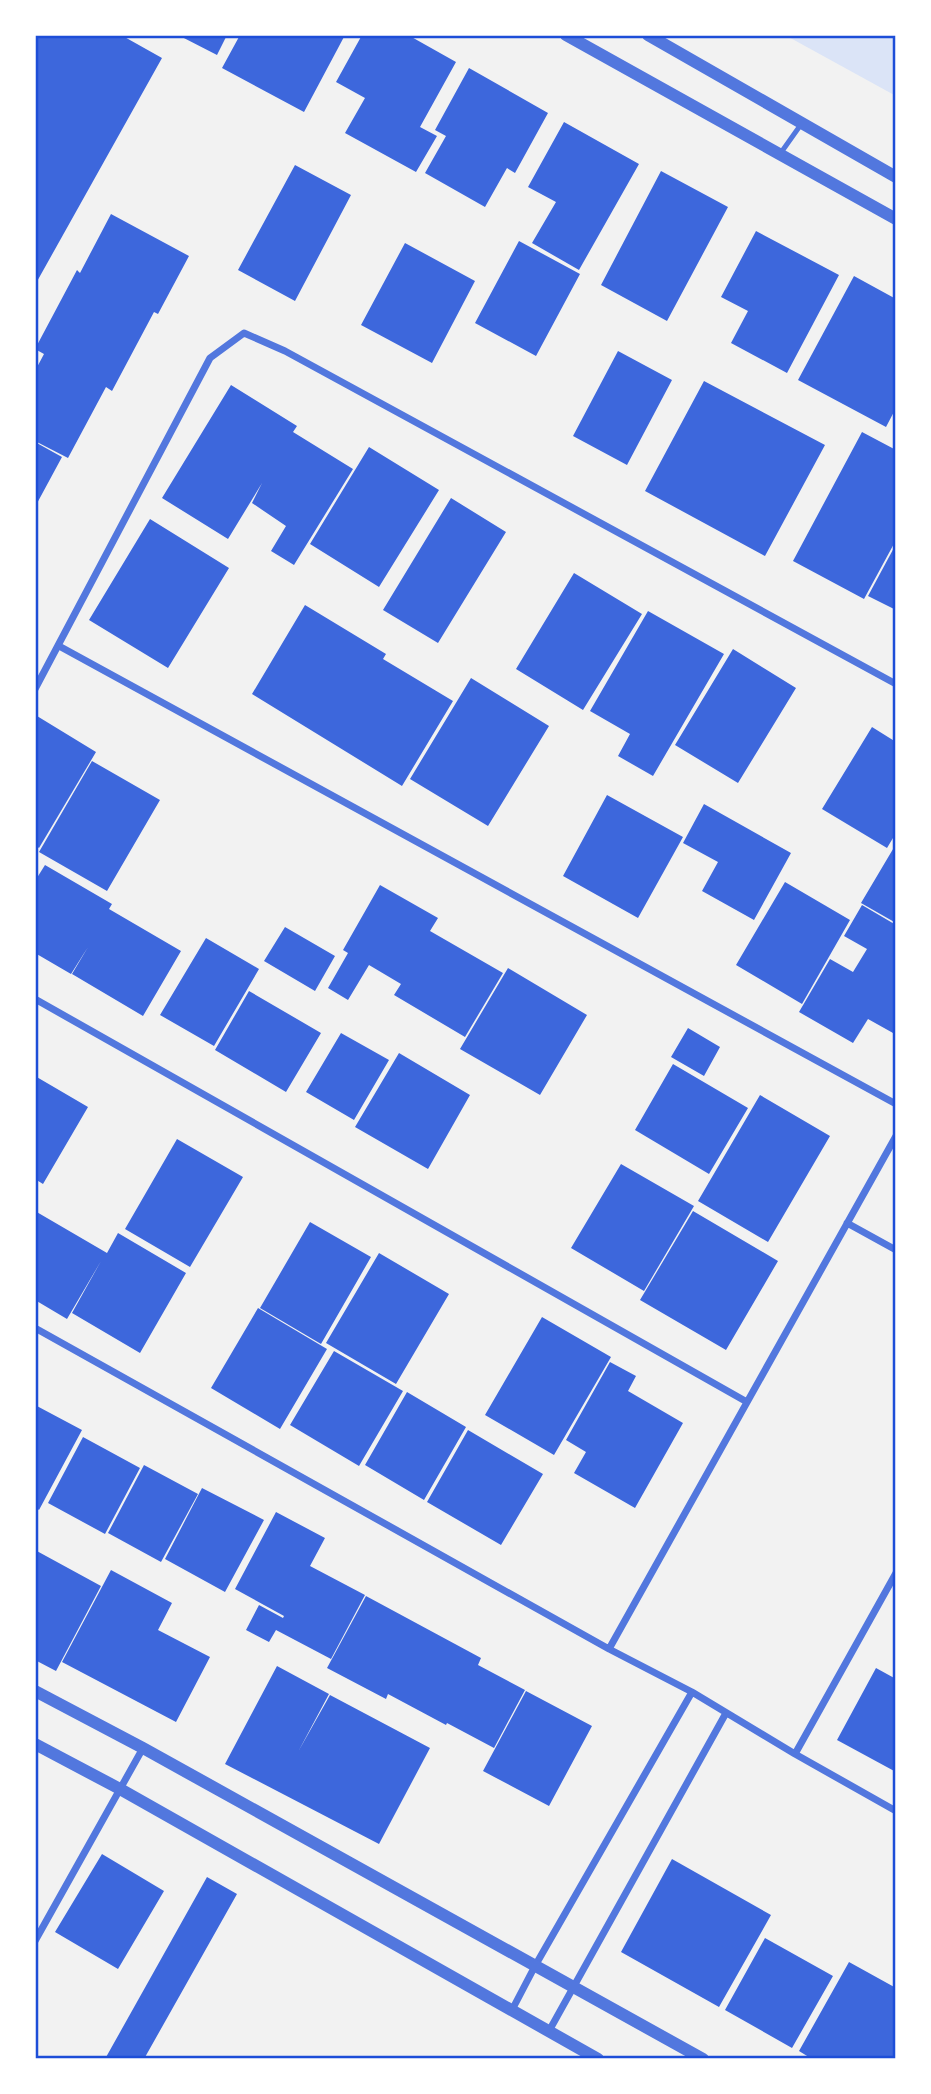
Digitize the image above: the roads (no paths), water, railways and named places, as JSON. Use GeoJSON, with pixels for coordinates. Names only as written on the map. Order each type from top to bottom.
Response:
{"type":"FeatureCollection","features":[{"type":"Feature","properties":{"kind":"street"},"geometry":{"type":"LineString","coordinates":[[566,35],[896,219]]}},
{"type":"Feature","properties":{"kind":"street"},"geometry":{"type":"LineString","coordinates":[[648,35],[896,177]]}},
{"type":"Feature","properties":{"kind":"street"},"geometry":{"type":"LineString","coordinates":[[35,690],[210,358],[244,333],[309,364],[896,684]]}},
{"type":"Feature","properties":{"kind":"street"},"geometry":{"type":"LineString","coordinates":[[59,646],[896,1104]]}},
{"type":"Feature","properties":{"kind":"street"},"geometry":{"type":"LineString","coordinates":[[35,999],[747,1402]]}},
{"type":"Feature","properties":{"kind":"street"},"geometry":{"type":"LineString","coordinates":[[609,1648],[896,1136]]}},
{"type":"Feature","properties":{"kind":"street"},"geometry":{"type":"LineString","coordinates":[[847,1223],[896,1250]]}},
{"type":"Feature","properties":{"kind":"street"},"geometry":{"type":"LineString","coordinates":[[35,1328],[692,1692],[794,1754],[896,1811]]}},
{"type":"Feature","properties":{"kind":"street"},"geometry":{"type":"LineString","coordinates":[[794,1754],[896,1573]]}},
{"type":"Feature","properties":{"kind":"street"},"geometry":{"type":"LineString","coordinates":[[35,1691],[143,1748],[703,2059]]}},
{"type":"Feature","properties":{"kind":"street"},"geometry":{"type":"LineString","coordinates":[[512,2010],[692,1692]]}},
{"type":"Feature","properties":{"kind":"street"},"geometry":{"type":"LineString","coordinates":[[549,2031],[726,1713]]}},
{"type":"Feature","properties":{"kind":"street"},"geometry":{"type":"LineString","coordinates":[[35,1744],[120,1788],[598,2059]]}},
{"type":"Feature","properties":{"kind":"street"},"geometry":{"type":"LineString","coordinates":[[35,1941],[143,1748]]}},
{"type":"Feature","properties":{"kind":"lane"},"geometry":{"type":"LineString","coordinates":[[780,154],[802,123]]}}]}
